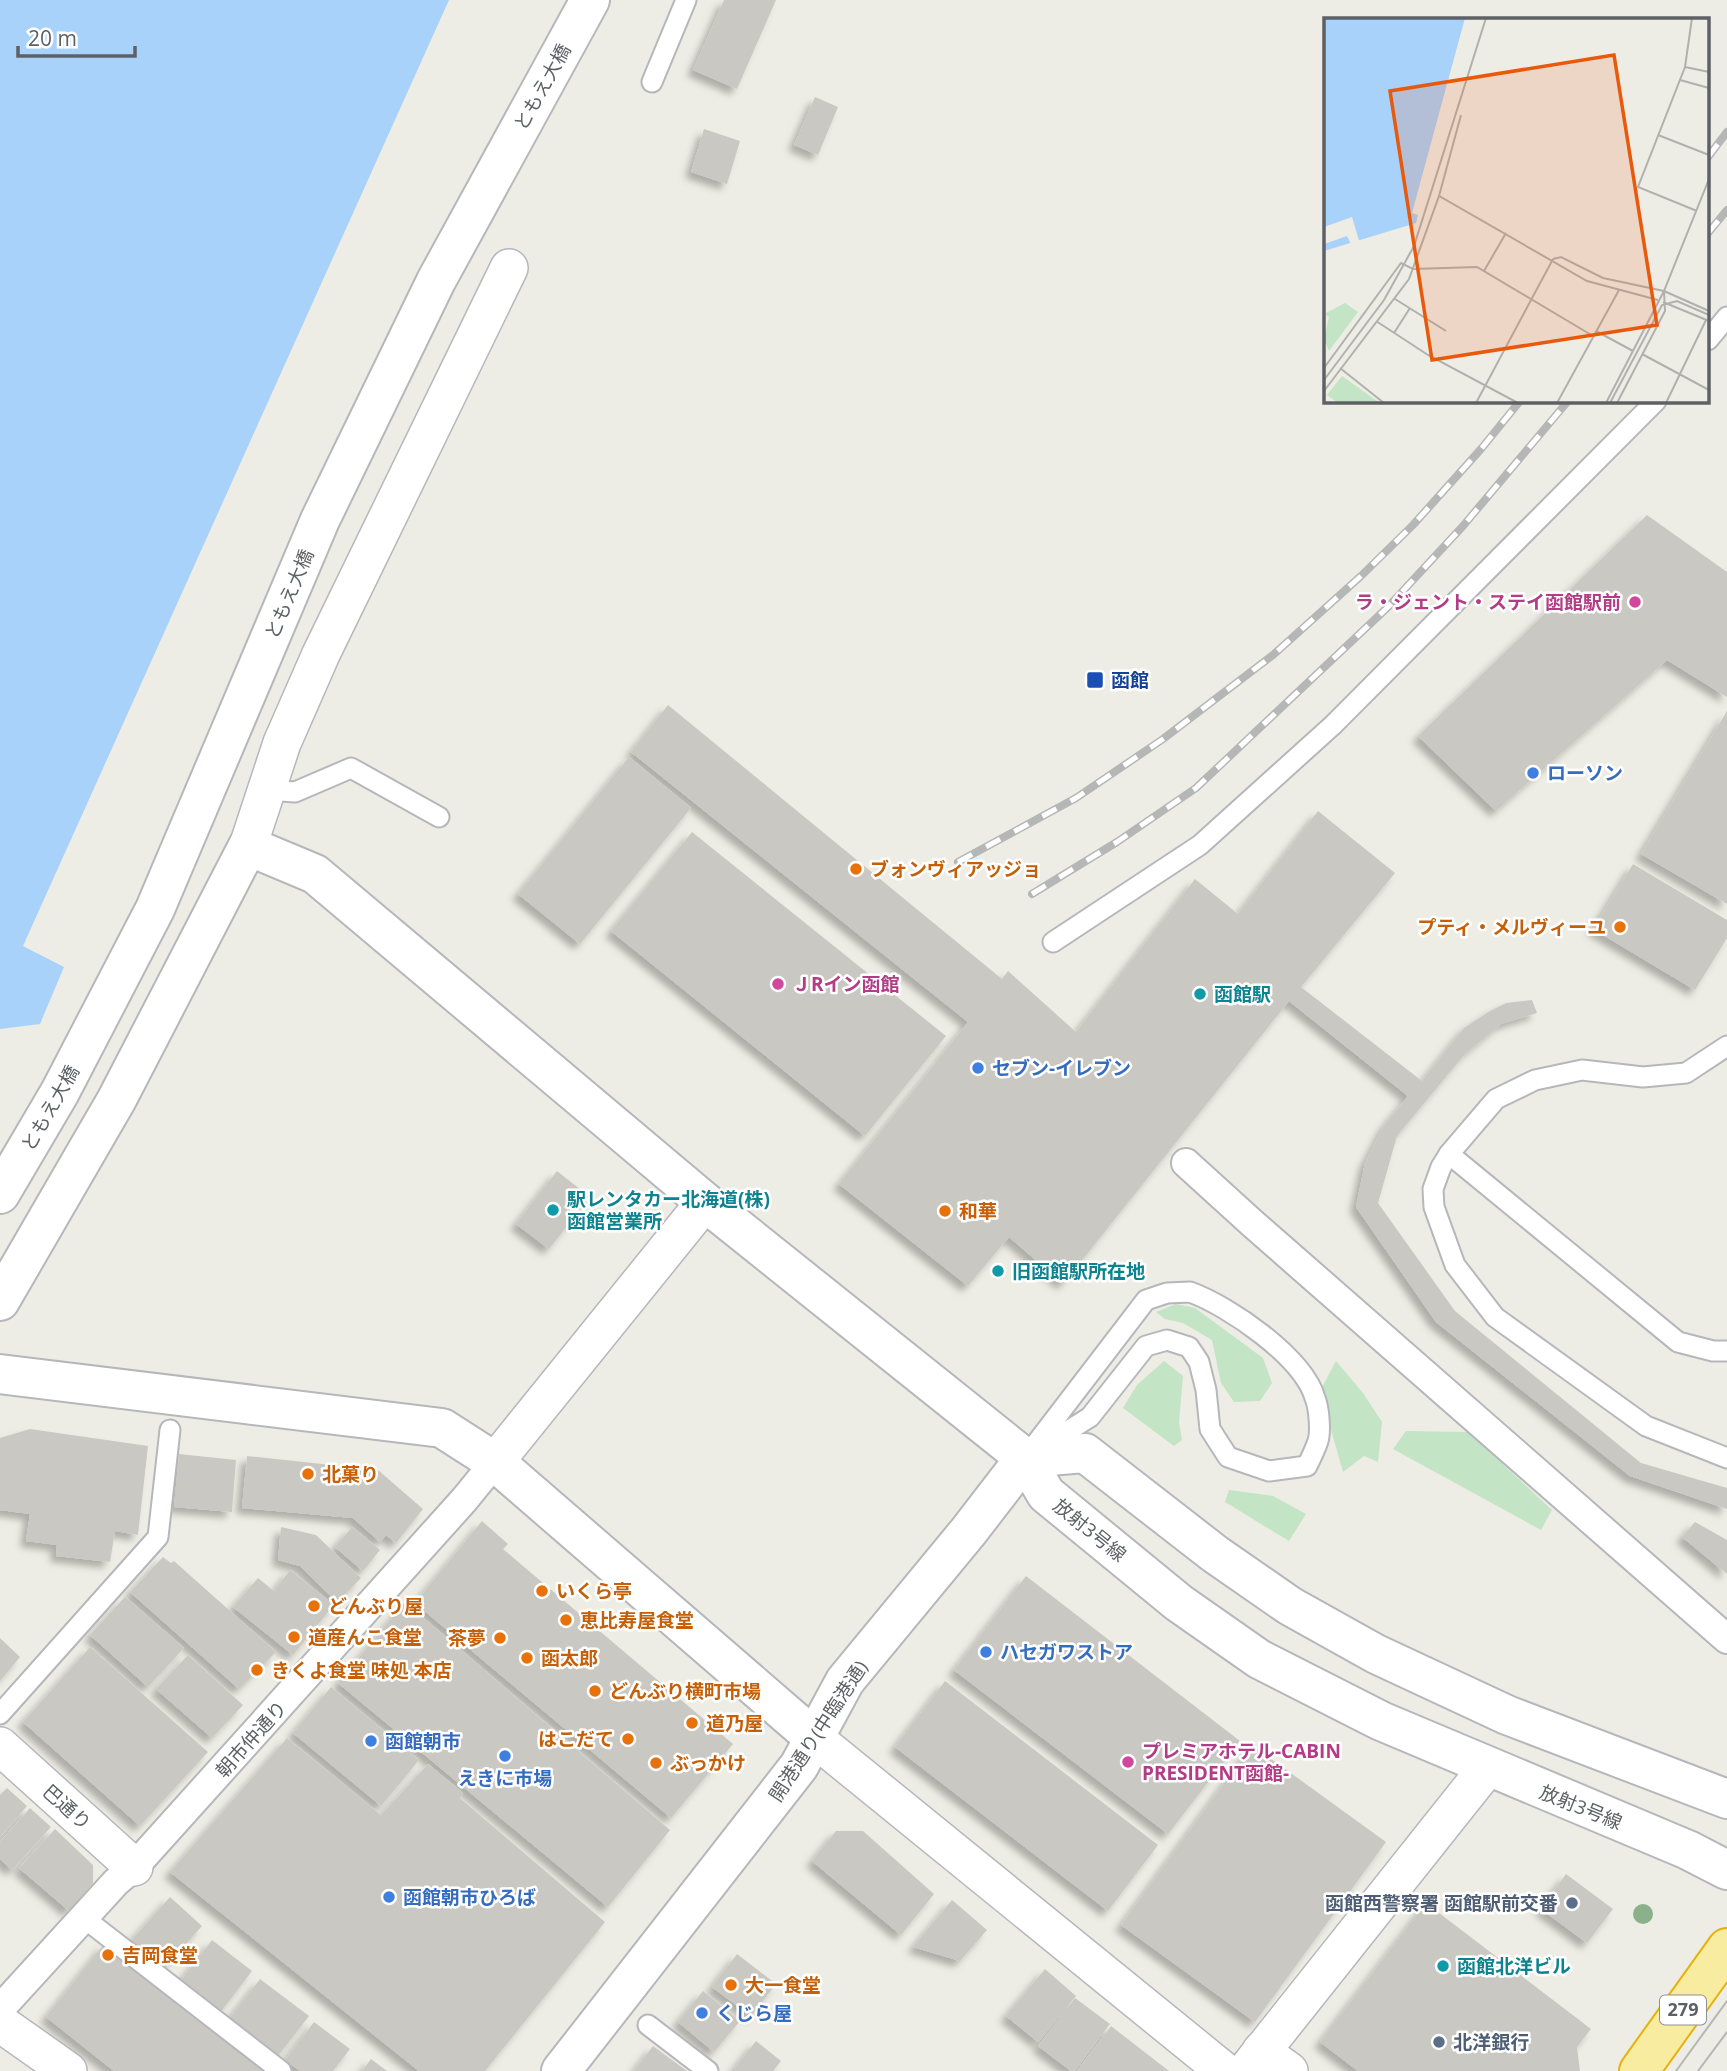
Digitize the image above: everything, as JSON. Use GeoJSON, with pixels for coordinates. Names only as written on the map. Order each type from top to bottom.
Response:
{"type":"FeatureCollection","features":[{"type":"Feature","properties":{"kind":"highway","name":"279"},"geometry":{"type":"LineString","coordinates":[[1639,2071],[1727,1948]]}},
{"type":"Feature","properties":{"kind":"street","name":"ともえ大橋"},"geometry":{"type":"LineString","coordinates":[[0,1194],[60,1092],[155,909],[320,520],[436,281],[590,0]]}},
{"type":"Feature","properties":{"kind":"street"},"geometry":{"type":"LineString","coordinates":[[0,1301],[117,1099],[248,846],[282,743],[321,654],[509,268]]}},
{"type":"Feature","properties":{"kind":"street","name":"放射3号線"},"geometry":{"type":"LineString","coordinates":[[248,846],[315,874],[705,1202],[1024,1458],[1046,1494],[1179,1603],[1259,1659],[1381,1721],[1487,1768],[1688,1850],[1727,1870]]}},
{"type":"Feature","properties":{"kind":"street"},"geometry":{"type":"LineString","coordinates":[[1186,1163],[1727,1639]]}},
{"type":"Feature","properties":{"kind":"street"},"geometry":{"type":"LineString","coordinates":[[495,1462],[705,1202]]}},
{"type":"Feature","properties":{"kind":"street"},"geometry":{"type":"LineString","coordinates":[[0,1374],[442,1428],[495,1462],[813,1737],[1224,2071]]}},
{"type":"Feature","properties":{"kind":"street"},"geometry":{"type":"LineString","coordinates":[[1024,1458],[1085,1453],[1226,1562],[1290,1606],[1376,1654],[1507,1715],[1727,1799]]}},
{"type":"Feature","properties":{"kind":"street","name":"開港通り(中臨港通)"},"geometry":{"type":"LineString","coordinates":[[561,2071],[778,1795],[799,1766],[845,1681],[968,1532],[1024,1458]]}},
{"type":"Feature","properties":{"kind":"street","name":"朝市仲通り"},"geometry":{"type":"LineString","coordinates":[[0,2009],[116,1882],[134,1867],[495,1462]]}},
{"type":"Feature","properties":{"kind":"street","name":"巴通り"},"geometry":{"type":"LineString","coordinates":[[0,1746],[134,1867]]}},
{"type":"Feature","properties":{"kind":"street"},"geometry":{"type":"LineString","coordinates":[[1265,2064],[1487,1768]]}},
{"type":"Feature","properties":{"kind":"street"},"geometry":{"type":"LineString","coordinates":[[0,2023],[68,2071]]}},
{"type":"Feature","properties":{"kind":"lane"},"geometry":{"type":"LineString","coordinates":[[652,82],[686,0]]}},
{"type":"Feature","properties":{"kind":"lane"},"geometry":{"type":"LineString","coordinates":[[1710,338],[1727,317]]}},
{"type":"Feature","properties":{"kind":"lane"},"geometry":{"type":"LineString","coordinates":[[1053,942],[1199,845],[1323,734],[1655,402]]}},
{"type":"Feature","properties":{"kind":"lane"},"geometry":{"type":"LineString","coordinates":[[267,790],[295,792],[351,768],[439,817]]}},
{"type":"Feature","properties":{"kind":"lane"},"geometry":{"type":"LineString","coordinates":[[1727,1046],[1686,1073],[1643,1077],[1582,1070],[1535,1080],[1496,1099],[1449,1154],[1433,1189],[1434,1206],[1455,1265],[1495,1317],[1646,1426],[1727,1458]]}},
{"type":"Feature","properties":{"kind":"lane"},"geometry":{"type":"LineString","coordinates":[[1449,1154],[1678,1342],[1713,1351],[1727,1351]]}},
{"type":"Feature","properties":{"kind":"lane"},"geometry":{"type":"LineString","coordinates":[[1190,1292],[1208,1298],[1250,1324],[1297,1367],[1315,1398],[1319,1439],[1307,1466],[1269,1471],[1228,1457],[1210,1429],[1206,1390],[1199,1362],[1189,1347],[1167,1340],[1146,1346],[1090,1417],[1024,1458],[1146,1300],[1167,1293],[1190,1292]]}},
{"type":"Feature","properties":{"kind":"lane"},"geometry":{"type":"LineString","coordinates":[[0,1714],[158,1537],[170,1430]]}},
{"type":"Feature","properties":{"kind":"lane"},"geometry":{"type":"LineString","coordinates":[[84,1917],[281,2071]]}},
{"type":"Feature","properties":{"kind":"lane"},"geometry":{"type":"LineString","coordinates":[[648,2025],[708,2071]]}},
{"type":"Feature","properties":{"kind":"green space"},"geometry":{"type":"Polygon","coordinates":[[[1176,1304],[1195,1308],[1263,1358],[1272,1383],[1260,1401],[1234,1402],[1221,1383],[1212,1340],[1183,1323],[1165,1319],[1156,1312],[1176,1304]]]}},
{"type":"Feature","properties":{"kind":"green space"},"geometry":{"type":"Polygon","coordinates":[[[1164,1361],[1183,1376],[1179,1422],[1182,1440],[1174,1446],[1123,1408],[1137,1385],[1164,1361]]]}},
{"type":"Feature","properties":{"kind":"green space"},"geometry":{"type":"Polygon","coordinates":[[[1336,1361],[1363,1393],[1382,1422],[1378,1462],[1364,1456],[1343,1472],[1320,1391],[1336,1361]]]}},
{"type":"Feature","properties":{"kind":"green space"},"geometry":{"type":"Polygon","coordinates":[[[1406,1431],[1468,1432],[1552,1510],[1541,1530],[1393,1449],[1406,1431]]]}},
{"type":"Feature","properties":{"kind":"green space"},"geometry":{"type":"Polygon","coordinates":[[[1229,1490],[1273,1496],[1306,1514],[1289,1541],[1225,1502],[1229,1490]]]}},
{"type":"Feature","properties":{"kind":"water"},"geometry":{"type":"Polygon","coordinates":[[[0,0],[449,0],[23,946],[64,967],[40,1024],[0,1029],[0,0]]]}},
{"type":"Feature","properties":{"kind":"building"},"geometry":{"type":"Polygon","coordinates":[[[724,0],[776,0],[737,89],[693,70],[724,0]]]}},
{"type":"Feature","properties":{"kind":"building"},"geometry":{"type":"Polygon","coordinates":[[[815,97],[838,107],[818,155],[794,145],[815,97]]]}},
{"type":"Feature","properties":{"kind":"building"},"geometry":{"type":"Polygon","coordinates":[[[704,129],[740,141],[727,184],[691,172],[704,129]]]}},
{"type":"Feature","properties":{"kind":"building"},"geometry":{"type":"Polygon","coordinates":[[[1647,515],[1727,572],[1727,697],[1667,660],[1496,811],[1418,736],[1647,515]]]}},
{"type":"Feature","properties":{"kind":"building","name":"函館駅"},"geometry":{"type":"Polygon","coordinates":[[[668,705],[1002,979],[1008,971],[1076,1032],[1195,879],[1238,914],[1318,811],[1395,873],[1301,987],[1422,1081],[1464,1028],[1490,1011],[1506,1003],[1532,1000],[1537,1013],[1501,1024],[1464,1055],[1397,1136],[1378,1203],[1455,1311],[1641,1463],[1727,1488],[1727,1509],[1630,1476],[1436,1322],[1356,1207],[1365,1163],[1384,1126],[1408,1096],[1289,1001],[1063,1284],[1009,1237],[968,1286],[839,1184],[968,1022],[631,752],[668,705]]]}},
{"type":"Feature","properties":{"kind":"building"},"geometry":{"type":"Polygon","coordinates":[[[1727,711],[1727,904],[1641,854],[1727,711]]]}},
{"type":"Feature","properties":{"kind":"building"},"geometry":{"type":"Polygon","coordinates":[[[629,757],[691,808],[580,944],[518,894],[629,757]]]}},
{"type":"Feature","properties":{"kind":"building","name":"ＪRイン函館"},"geometry":{"type":"Polygon","coordinates":[[[692,832],[946,1036],[865,1136],[611,931],[692,832]]]}},
{"type":"Feature","properties":{"kind":"building"},"geometry":{"type":"Polygon","coordinates":[[[1633,864],[1727,920],[1727,938],[1695,990],[1593,929],[1633,864]]]}},
{"type":"Feature","properties":{"kind":"building","name":"駅レンタカー北海道(株) 函館営業所"},"geometry":{"type":"Polygon","coordinates":[[[557,1171],[590,1197],[549,1249],[516,1224],[557,1171]]]}},
{"type":"Feature","properties":{"kind":"building"},"geometry":{"type":"Polygon","coordinates":[[[30,1429],[148,1446],[138,1535],[115,1531],[110,1562],[56,1556],[57,1545],[26,1541],[30,1514],[0,1510],[0,1438],[30,1429]]]}},
{"type":"Feature","properties":{"kind":"building"},"geometry":{"type":"Polygon","coordinates":[[[179,1454],[236,1460],[232,1512],[174,1507],[179,1454]]]}},
{"type":"Feature","properties":{"kind":"building"},"geometry":{"type":"Polygon","coordinates":[[[247,1456],[378,1470],[423,1509],[396,1543],[386,1535],[380,1542],[353,1518],[242,1508],[247,1456]]]}},
{"type":"Feature","properties":{"kind":"building","name":"どんぶり横町市場"},"geometry":{"type":"Polygon","coordinates":[[[482,1521],[508,1544],[503,1549],[733,1744],[671,1818],[415,1603],[482,1521]]]}},
{"type":"Feature","properties":{"kind":"building"},"geometry":{"type":"Polygon","coordinates":[[[1695,1522],[1727,1540],[1727,1574],[1682,1537],[1695,1522]]]}},
{"type":"Feature","properties":{"kind":"building"},"geometry":{"type":"Polygon","coordinates":[[[281,1527],[316,1535],[361,1578],[337,1602],[300,1566],[278,1560],[281,1527]]]}},
{"type":"Feature","properties":{"kind":"building"},"geometry":{"type":"Polygon","coordinates":[[[352,1527],[380,1550],[363,1571],[335,1547],[352,1527]]]}},
{"type":"Feature","properties":{"kind":"building"},"geometry":{"type":"Polygon","coordinates":[[[163,1557],[171,1563],[174,1561],[276,1652],[239,1689],[130,1592],[163,1557]]]}},
{"type":"Feature","properties":{"kind":"building"},"geometry":{"type":"Polygon","coordinates":[[[290,1570],[334,1605],[293,1655],[233,1607],[258,1578],[274,1591],[290,1570]]]}},
{"type":"Feature","properties":{"kind":"building"},"geometry":{"type":"Polygon","coordinates":[[[1026,1576],[1240,1741],[1168,1834],[954,1670],[1026,1576]]]}},
{"type":"Feature","properties":{"kind":"building"},"geometry":{"type":"Polygon","coordinates":[[[125,1597],[184,1648],[148,1687],[90,1635],[125,1597]]]}},
{"type":"Feature","properties":{"kind":"building","name":"えきに市場"},"geometry":{"type":"Polygon","coordinates":[[[405,1602],[670,1830],[608,1907],[338,1683],[405,1602]]]}},
{"type":"Feature","properties":{"kind":"building"},"geometry":{"type":"Polygon","coordinates":[[[0,1638],[20,1657],[0,1681],[0,1638]]]}},
{"type":"Feature","properties":{"kind":"building"},"geometry":{"type":"Polygon","coordinates":[[[90,1647],[208,1752],[140,1826],[23,1722],[90,1647]]]}},
{"type":"Feature","properties":{"kind":"building"},"geometry":{"type":"Polygon","coordinates":[[[188,1655],[243,1705],[212,1738],[156,1689],[188,1655]]]}},
{"type":"Feature","properties":{"kind":"building"},"geometry":{"type":"Polygon","coordinates":[[[945,1681],[1158,1845],[1108,1911],[895,1747],[945,1681]]]}},
{"type":"Feature","properties":{"kind":"building"},"geometry":{"type":"Polygon","coordinates":[[[331,1687],[419,1760],[381,1806],[293,1733],[331,1687]]]}},
{"type":"Feature","properties":{"kind":"building","name":"函館朝市ひろば"},"geometry":{"type":"Polygon","coordinates":[[[287,1738],[381,1815],[428,1764],[463,1793],[460,1798],[605,1922],[485,2071],[419,2071],[170,1872],[287,1738]]]}},
{"type":"Feature","properties":{"kind":"building"},"geometry":{"type":"Polygon","coordinates":[[[1252,1745],[1386,1842],[1255,2022],[1121,1925],[1252,1745]]]}},
{"type":"Feature","properties":{"kind":"building"},"geometry":{"type":"Polygon","coordinates":[[[7,1788],[27,1806],[0,1837],[0,1795],[7,1788]]]}},
{"type":"Feature","properties":{"kind":"building"},"geometry":{"type":"Polygon","coordinates":[[[30,1808],[51,1827],[12,1870],[0,1859],[0,1842],[30,1808]]]}},
{"type":"Feature","properties":{"kind":"building"},"geometry":{"type":"Polygon","coordinates":[[[55,1829],[93,1865],[93,1883],[69,1911],[19,1868],[55,1829]]]}},
{"type":"Feature","properties":{"kind":"building"},"geometry":{"type":"Polygon","coordinates":[[[836,1831],[863,1831],[934,1894],[901,1935],[812,1861],[836,1831]]]}},
{"type":"Feature","properties":{"kind":"building"},"geometry":{"type":"Polygon","coordinates":[[[1566,1874],[1613,1909],[1587,1943],[1541,1909],[1566,1874]]]}},
{"type":"Feature","properties":{"kind":"building"},"geometry":{"type":"Polygon","coordinates":[[[170,1897],[202,1926],[161,1972],[128,1944],[170,1897]]]}},
{"type":"Feature","properties":{"kind":"building"},"geometry":{"type":"Polygon","coordinates":[[[952,1900],[987,1930],[960,1961],[913,1947],[952,1900]]]}},
{"type":"Feature","properties":{"kind":"building","name":"函館北洋ビル"},"geometry":{"type":"Polygon","coordinates":[[[1426,1903],[1591,2029],[1577,2047],[1580,2071],[1358,2071],[1320,2042],[1426,1903]]]}},
{"type":"Feature","properties":{"kind":"building"},"geometry":{"type":"Polygon","coordinates":[[[212,1940],[252,1971],[220,2013],[179,1983],[212,1940]]]}},
{"type":"Feature","properties":{"kind":"building"},"geometry":{"type":"Polygon","coordinates":[[[104,1944],[265,2071],[114,2071],[46,2017],[104,1944]]]}},
{"type":"Feature","properties":{"kind":"building"},"geometry":{"type":"Polygon","coordinates":[[[737,1954],[776,1984],[751,2016],[712,1987],[737,1954]]]}},
{"type":"Feature","properties":{"kind":"building"},"geometry":{"type":"Polygon","coordinates":[[[1045,1969],[1076,1996],[1038,2042],[1006,2016],[1045,1969]]]}},
{"type":"Feature","properties":{"kind":"building"},"geometry":{"type":"Polygon","coordinates":[[[260,1979],[309,2016],[278,2056],[229,2019],[260,1979]]]}},
{"type":"Feature","properties":{"kind":"building"},"geometry":{"type":"Polygon","coordinates":[[[703,1991],[740,2021],[714,2052],[678,2022],[703,1991]]]}},
{"type":"Feature","properties":{"kind":"building"},"geometry":{"type":"Polygon","coordinates":[[[1075,1998],[1110,2024],[1074,2071],[1071,2071],[1038,2046],[1075,1998]]]}},
{"type":"Feature","properties":{"kind":"building"},"geometry":{"type":"Polygon","coordinates":[[[314,2022],[350,2049],[333,2071],[300,2071],[285,2060],[314,2022]]]}},
{"type":"Feature","properties":{"kind":"building"},"geometry":{"type":"Polygon","coordinates":[[[1111,2026],[1169,2071],[1077,2071],[1111,2026]]]}},
{"type":"Feature","properties":{"kind":"building"},"geometry":{"type":"Polygon","coordinates":[[[756,2041],[781,2061],[773,2071],[736,2071],[734,2069],[756,2041]]]}},
{"type":"Feature","properties":{"kind":"building"},"geometry":{"type":"Polygon","coordinates":[[[653,2046],[687,2071],[634,2071],[653,2046]]]}},
{"type":"Feature","properties":{"kind":"building"},"geometry":{"type":"Polygon","coordinates":[[[371,2059],[387,2071],[362,2071],[371,2059]]]}},
{"type":"Feature","properties":{"kind":"tram line"},"geometry":{"type":"LineString","coordinates":[[1676,2071],[1727,2001]]}},
{"type":"Feature","properties":{"kind":"tram line"},"geometry":{"type":"LineString","coordinates":[[1698,2071],[1727,2032]]}},
{"type":"Feature","properties":{"kind":"railway"},"geometry":{"type":"LineString","coordinates":[[1710,154],[1727,132]]}},
{"type":"Feature","properties":{"kind":"railway"},"geometry":{"type":"LineString","coordinates":[[1710,231],[1727,210]]}},
{"type":"Feature","properties":{"kind":"railway"},"geometry":{"type":"LineString","coordinates":[[958,862],[1076,798],[1163,739],[1273,655],[1413,525],[1519,402]]}},
{"type":"Feature","properties":{"kind":"railway"},"geometry":{"type":"LineString","coordinates":[[1032,894],[1117,842],[1196,788],[1388,607],[1463,526],[1567,402]]}},
{"type":"Feature","properties":{"kind":"place","name":"ラ・ジェント・ステイ函館駅前"},"geometry":{"type":"Point","coordinates":[1635,602]}},
{"type":"Feature","properties":{"kind":"place","name":"函館"},"geometry":{"type":"Point","coordinates":[1095,680]}},
{"type":"Feature","properties":{"kind":"place","name":"ローソン"},"geometry":{"type":"Point","coordinates":[1533,773]}},
{"type":"Feature","properties":{"kind":"place","name":"ブォンヴィアッジョ"},"geometry":{"type":"Point","coordinates":[856,869]}},
{"type":"Feature","properties":{"kind":"place","name":"プティ・メルヴィーユ"},"geometry":{"type":"Point","coordinates":[1620,927]}},
{"type":"Feature","properties":{"kind":"place","name":"ＪRイン函館"},"geometry":{"type":"Point","coordinates":[778,984]}},
{"type":"Feature","properties":{"kind":"place","name":"函館駅"},"geometry":{"type":"Point","coordinates":[1200,994]}},
{"type":"Feature","properties":{"kind":"place","name":"セブン-イレブン"},"geometry":{"type":"Point","coordinates":[978,1068]}},
{"type":"Feature","properties":{"kind":"place","name":"駅レンタカー北海道(株) 函館営業所"},"geometry":{"type":"Point","coordinates":[553,1210]}},
{"type":"Feature","properties":{"kind":"place","name":"和華"},"geometry":{"type":"Point","coordinates":[945,1211]}},
{"type":"Feature","properties":{"kind":"place","name":"旧函館駅所在地"},"geometry":{"type":"Point","coordinates":[998,1271]}},
{"type":"Feature","properties":{"kind":"place","name":"北菓り"},"geometry":{"type":"Point","coordinates":[308,1474]}},
{"type":"Feature","properties":{"kind":"place","name":"いくら亭"},"geometry":{"type":"Point","coordinates":[542,1591]}},
{"type":"Feature","properties":{"kind":"place","name":"どんぶり屋"},"geometry":{"type":"Point","coordinates":[314,1606]}},
{"type":"Feature","properties":{"kind":"place","name":"恵比寿屋食堂"},"geometry":{"type":"Point","coordinates":[566,1620]}},
{"type":"Feature","properties":{"kind":"place","name":"道産んこ食堂"},"geometry":{"type":"Point","coordinates":[294,1637]}},
{"type":"Feature","properties":{"kind":"place","name":"茶夢"},"geometry":{"type":"Point","coordinates":[500,1638]}},
{"type":"Feature","properties":{"kind":"place","name":"ハセガワストア"},"geometry":{"type":"Point","coordinates":[986,1652]}},
{"type":"Feature","properties":{"kind":"place","name":"函太郎"},"geometry":{"type":"Point","coordinates":[527,1658]}},
{"type":"Feature","properties":{"kind":"place","name":"きくよ食堂 味処 本店"},"geometry":{"type":"Point","coordinates":[257,1670]}},
{"type":"Feature","properties":{"kind":"place","name":"どんぶり横町市場"},"geometry":{"type":"Point","coordinates":[595,1691]}},
{"type":"Feature","properties":{"kind":"place","name":"道乃屋"},"geometry":{"type":"Point","coordinates":[692,1723]}},
{"type":"Feature","properties":{"kind":"place","name":"はこだて"},"geometry":{"type":"Point","coordinates":[628,1739]}},
{"type":"Feature","properties":{"kind":"place","name":"函館朝市"},"geometry":{"type":"Point","coordinates":[371,1741]}},
{"type":"Feature","properties":{"kind":"place","name":"えきに市場"},"geometry":{"type":"Point","coordinates":[505,1756]}},
{"type":"Feature","properties":{"kind":"place","name":"プレミアホテル-CABIN PRESIDENT函館-"},"geometry":{"type":"Point","coordinates":[1128,1762]}},
{"type":"Feature","properties":{"kind":"place","name":"ぶっかけ"},"geometry":{"type":"Point","coordinates":[656,1763]}},
{"type":"Feature","properties":{"kind":"place","name":"函館朝市ひろば"},"geometry":{"type":"Point","coordinates":[389,1897]}},
{"type":"Feature","properties":{"kind":"place","name":"函館西警察署 函館駅前交番"},"geometry":{"type":"Point","coordinates":[1572,1903]}},
{"type":"Feature","properties":{"kind":"place","name":"吉岡食堂"},"geometry":{"type":"Point","coordinates":[108,1955]}},
{"type":"Feature","properties":{"kind":"place","name":"函館北洋ビル"},"geometry":{"type":"Point","coordinates":[1443,1966]}},
{"type":"Feature","properties":{"kind":"place","name":"大一食堂"},"geometry":{"type":"Point","coordinates":[731,1985]}},
{"type":"Feature","properties":{"kind":"place","name":"くじら屋"},"geometry":{"type":"Point","coordinates":[702,2013]}},
{"type":"Feature","properties":{"kind":"place","name":"北洋銀行"},"geometry":{"type":"Point","coordinates":[1439,2042]}}]}
